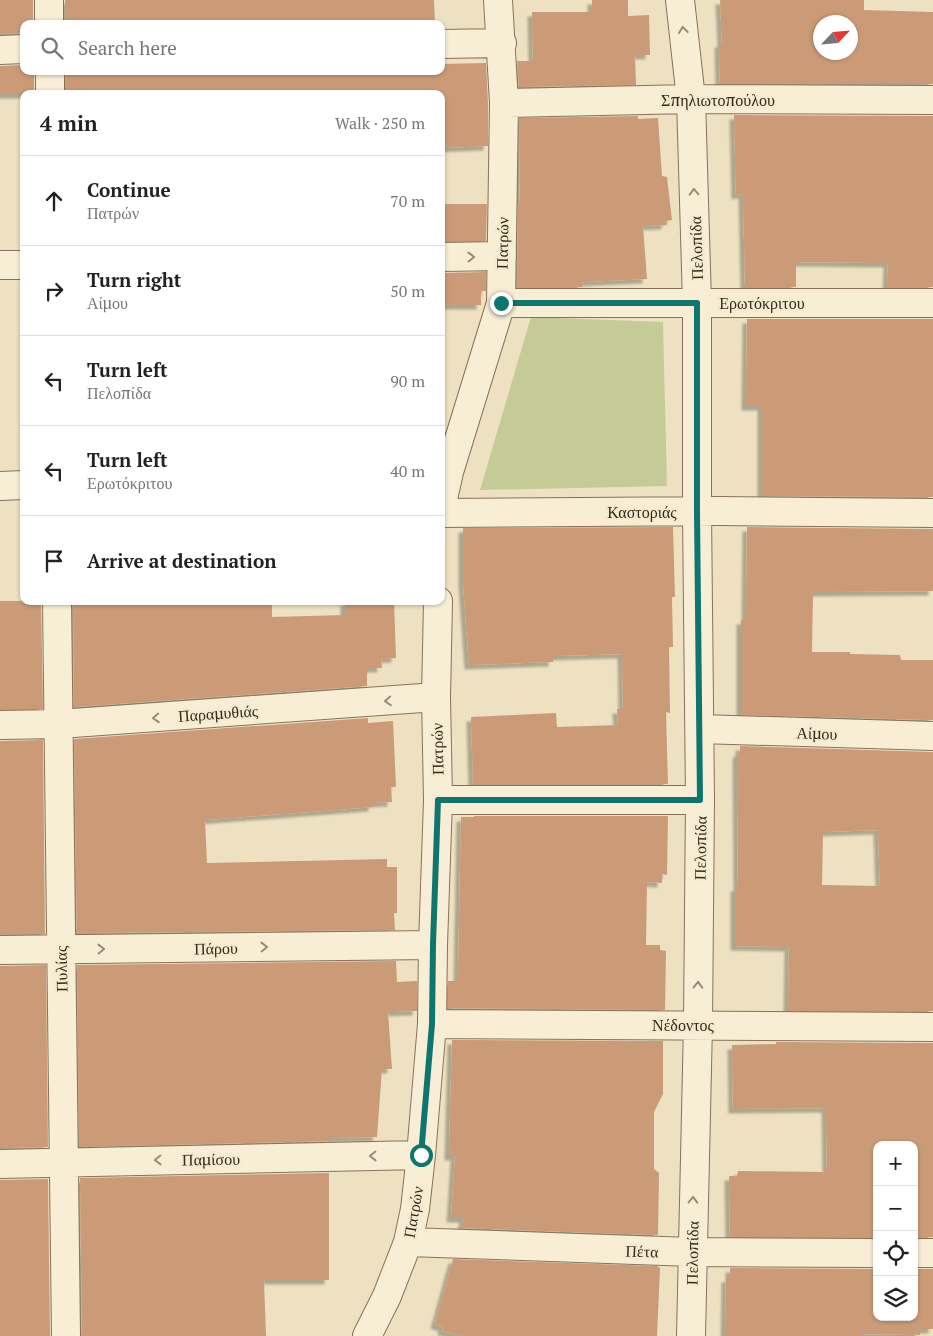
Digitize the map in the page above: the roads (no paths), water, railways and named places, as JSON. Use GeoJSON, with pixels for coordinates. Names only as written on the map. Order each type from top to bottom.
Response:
{"type":"FeatureCollection","features":[{"type":"Feature","properties":{"kind":"street"},"geometry":{"type":"LineString","coordinates":[[49,0],[49,20]]}},
{"type":"Feature","properties":{"kind":"street","name":"Πατρών"},"geometry":{"type":"LineString","coordinates":[[445,472],[501,303],[504,103],[498,0]]}},
{"type":"Feature","properties":{"kind":"street","name":"Πελοπίδα"},"geometry":{"type":"LineString","coordinates":[[680,0],[691,99],[697,303],[700,800],[698,1024],[691,1336]]}},
{"type":"Feature","properties":{"kind":"street"},"geometry":{"type":"LineString","coordinates":[[445,44],[502,43]]}},
{"type":"Feature","properties":{"kind":"street"},"geometry":{"type":"LineString","coordinates":[[0,50],[20,50]]}},
{"type":"Feature","properties":{"kind":"street"},"geometry":{"type":"LineString","coordinates":[[50,75],[50,90]]}},
{"type":"Feature","properties":{"kind":"street","name":"Σπηλιωτοπούλου"},"geometry":{"type":"LineString","coordinates":[[504,103],[691,99],[933,100]]}},
{"type":"Feature","properties":{"kind":"street"},"geometry":{"type":"LineString","coordinates":[[445,257],[502,256]]}},
{"type":"Feature","properties":{"kind":"street"},"geometry":{"type":"LineString","coordinates":[[0,265],[20,265]]}},
{"type":"Feature","properties":{"kind":"street","name":"Ερωτόκριτου"},"geometry":{"type":"LineString","coordinates":[[501,303],[933,303]]}},
{"type":"Feature","properties":{"kind":"street"},"geometry":{"type":"LineString","coordinates":[[0,486],[20,485]]}},
{"type":"Feature","properties":{"kind":"street","name":"Καστοριάς"},"geometry":{"type":"LineString","coordinates":[[445,514],[933,513]]}},
{"type":"Feature","properties":{"kind":"street","name":"Πυλίας"},"geometry":{"type":"LineString","coordinates":[[57,605],[66,1336]]}},
{"type":"Feature","properties":{"kind":"street","name":"Πατρών"},"geometry":{"type":"LineString","coordinates":[[367,1336],[387,1296],[408,1242],[415,1209],[421,1155],[432,1024],[438,800],[436,697],[438,605]]}},
{"type":"Feature","properties":{"kind":"street","name":"Παραμυθιάς"},"geometry":{"type":"LineString","coordinates":[[0,726],[59,724],[436,697]]}},
{"type":"Feature","properties":{"kind":"street","name":"Αίμου"},"geometry":{"type":"LineString","coordinates":[[700,729],[933,736]]}},
{"type":"Feature","properties":{"kind":"street"},"geometry":{"type":"LineString","coordinates":[[438,800],[700,800]]}},
{"type":"Feature","properties":{"kind":"street","name":"Πάρου"},"geometry":{"type":"LineString","coordinates":[[0,950],[433,944]]}},
{"type":"Feature","properties":{"kind":"street","name":"Νέδοντος"},"geometry":{"type":"LineString","coordinates":[[432,1024],[698,1024],[933,1027]]}},
{"type":"Feature","properties":{"kind":"street","name":"Παμίσου"},"geometry":{"type":"LineString","coordinates":[[0,1164],[421,1155]]}},
{"type":"Feature","properties":{"kind":"street","name":"Πέτα"},"geometry":{"type":"LineString","coordinates":[[408,1242],[692,1252],[873,1253]]}},
{"type":"Feature","properties":{"kind":"street"},"geometry":{"type":"LineString","coordinates":[[918,1253],[933,1253]]}}]}
